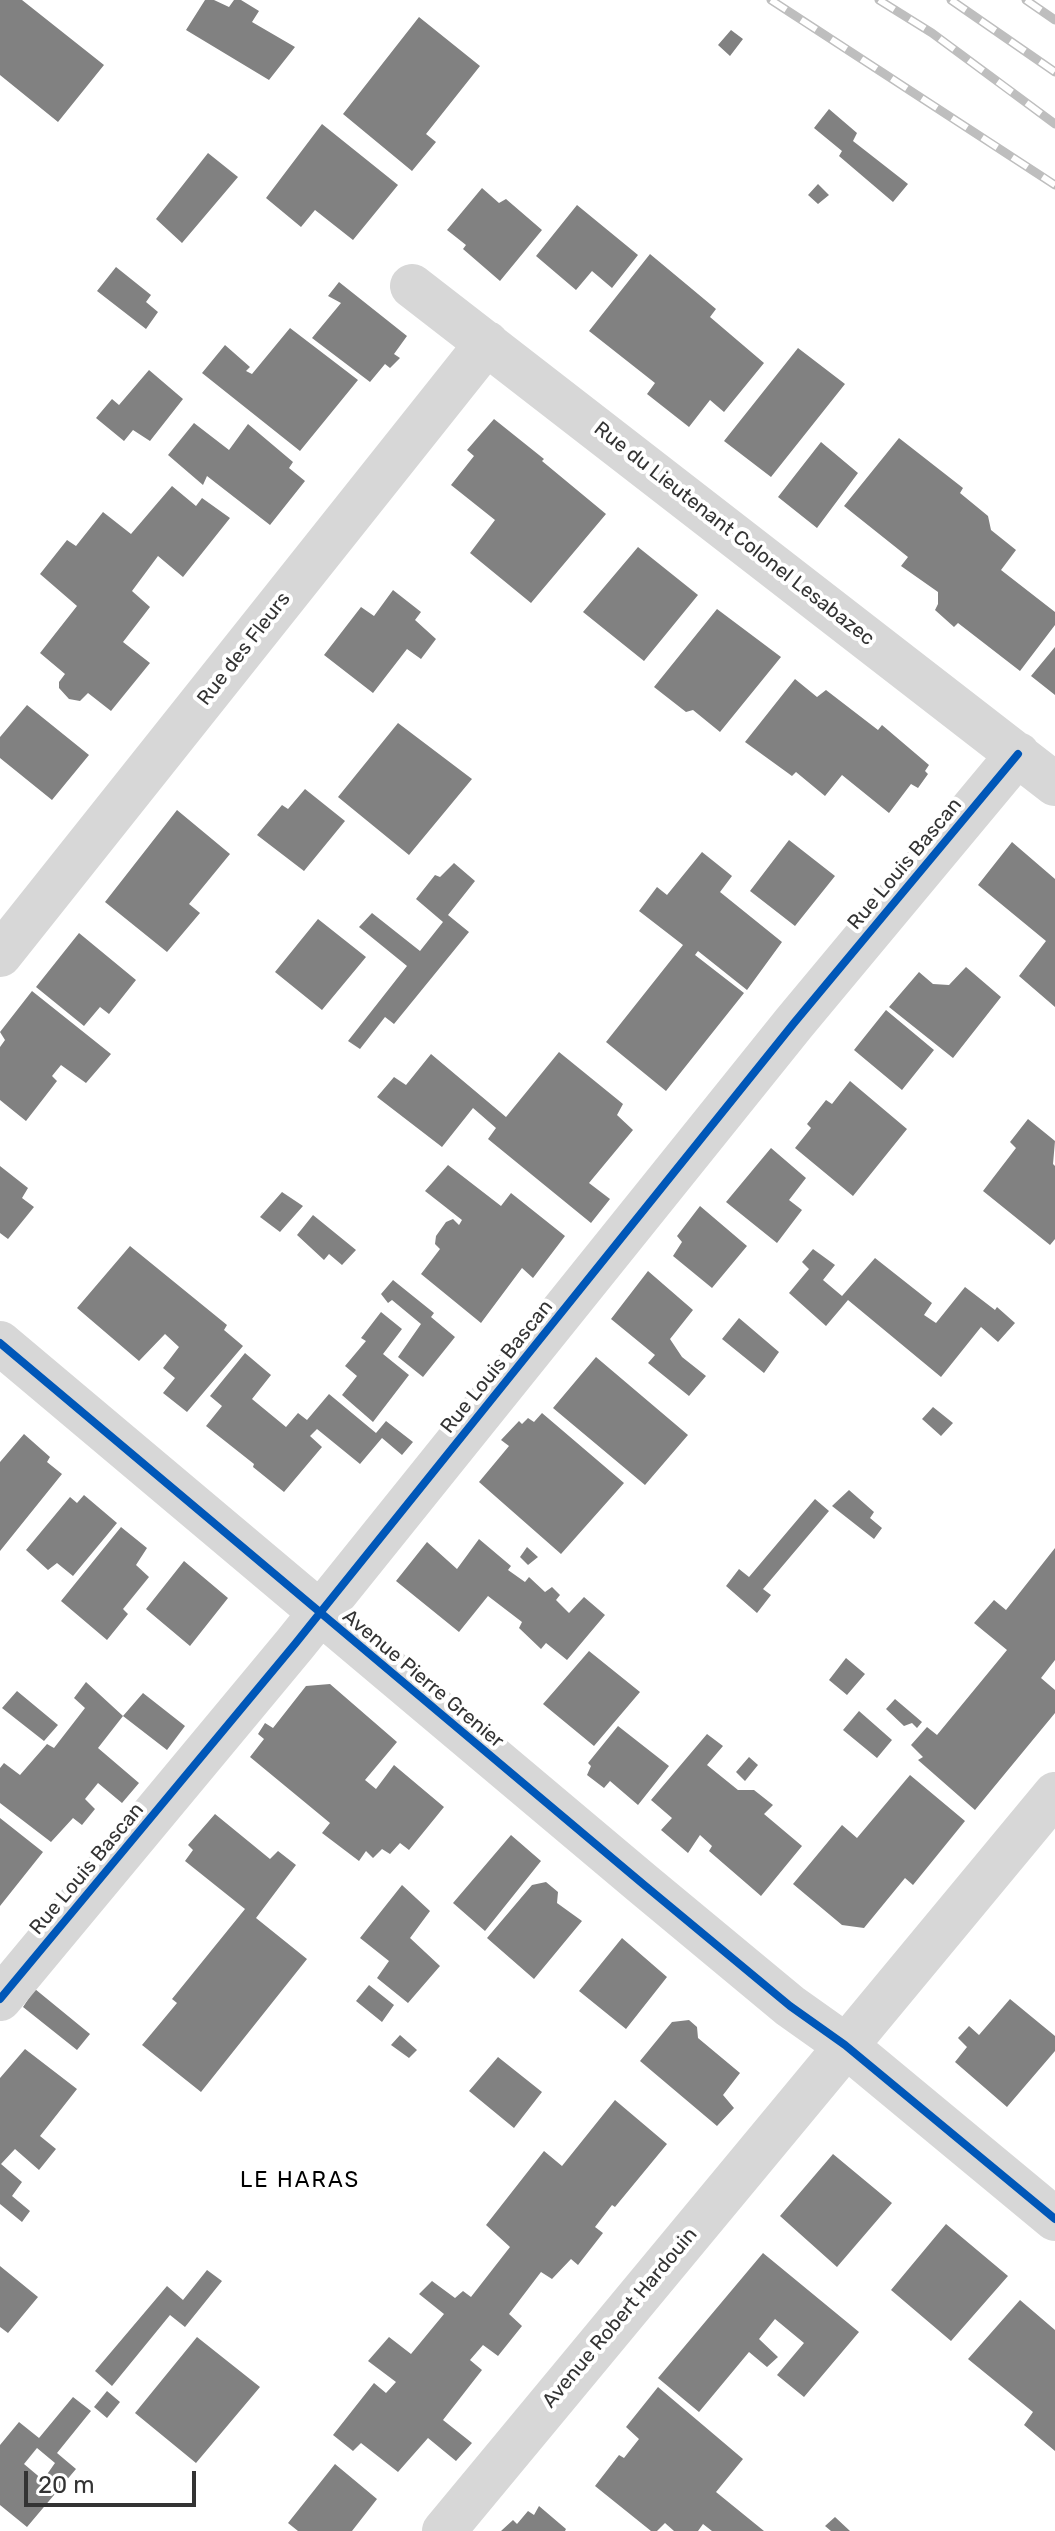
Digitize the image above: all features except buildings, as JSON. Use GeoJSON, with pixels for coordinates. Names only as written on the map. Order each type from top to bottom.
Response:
{"type":"FeatureCollection","features":[{"type":"Feature","properties":{"kind":"street","name":"Rue du Lieutenant Colonel Lesabazec"},"geometry":{"type":"LineString","coordinates":[[412,286],[1055,784]]}},
{"type":"Feature","properties":{"kind":"street","name":"Rue des Fleurs"},"geometry":{"type":"LineString","coordinates":[[0,955],[487,343]]}},
{"type":"Feature","properties":{"kind":"street","name":"Rue Louis Bascan"},"geometry":{"type":"LineString","coordinates":[[0,1999],[320,1613],[784,1035],[1018,754]]}},
{"type":"Feature","properties":{"kind":"street","name":"Avenue Pierre Grenier"},"geometry":{"type":"LineString","coordinates":[[0,1343],[790,2006],[845,2045],[1055,2219]]}},
{"type":"Feature","properties":{"kind":"street","name":"Avenue Robert Hardouin"},"geometry":{"type":"LineString","coordinates":[[444,2531],[1055,1794]]}},
{"type":"Feature","properties":{"kind":"railway"},"geometry":{"type":"LineString","coordinates":[[771,0],[1055,185]]}},
{"type":"Feature","properties":{"kind":"railway"},"geometry":{"type":"LineString","coordinates":[[879,0],[932,33],[1055,124]]}},
{"type":"Feature","properties":{"kind":"railway"},"geometry":{"type":"LineString","coordinates":[[951,0],[1055,72]]}},
{"type":"Feature","properties":{"kind":"railway"},"geometry":{"type":"LineString","coordinates":[[1026,0],[1055,20]]}},
{"type":"Feature","properties":{"kind":"cycle path"},"geometry":{"type":"LineString","coordinates":[[0,1999],[295,1644],[794,1023],[1018,754]]}},
{"type":"Feature","properties":{"kind":"cycle path"},"geometry":{"type":"LineString","coordinates":[[0,1343],[643,1884],[790,2006],[845,2045],[1055,2219]]}},
{"type":"Feature","properties":{"kind":"district","name":"LE HARAS"},"geometry":{"type":"Point","coordinates":[300,2181]}}]}
